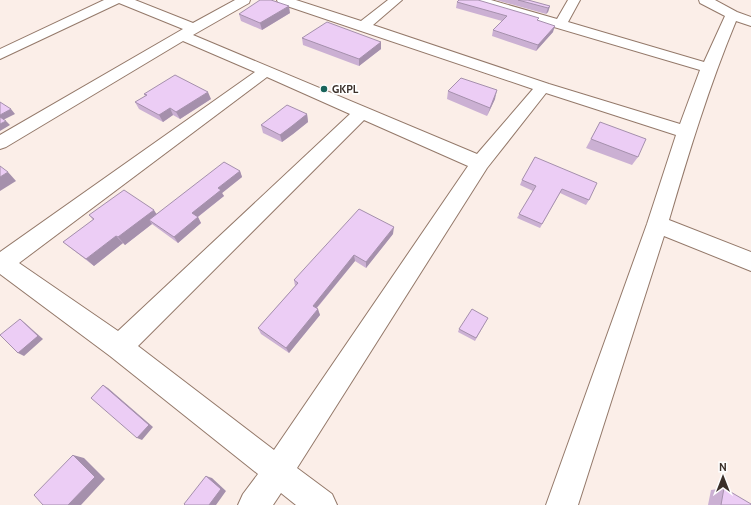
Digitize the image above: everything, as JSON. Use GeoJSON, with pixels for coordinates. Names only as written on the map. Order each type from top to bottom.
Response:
{"type":"FeatureCollection","features":[{"type":"Feature","properties":{"kind":"street"},"geometry":{"type":"LineString","coordinates":[[0,55],[114,0]]}},
{"type":"Feature","properties":{"kind":"street"},"geometry":{"type":"LineString","coordinates":[[123,0],[266,71],[480,164]]}},
{"type":"Feature","properties":{"kind":"street"},"geometry":{"type":"LineString","coordinates":[[0,142],[188,31],[244,0]]}},
{"type":"Feature","properties":{"kind":"street"},"geometry":{"type":"LineString","coordinates":[[283,0],[543,87],[686,132]]}},
{"type":"Feature","properties":{"kind":"street"},"geometry":{"type":"LineString","coordinates":[[362,26],[396,0]]}},
{"type":"Feature","properties":{"kind":"street"},"geometry":{"type":"LineString","coordinates":[[477,0],[709,68]]}},
{"type":"Feature","properties":{"kind":"street"},"geometry":{"type":"LineString","coordinates":[[560,25],[574,0]]}},
{"type":"Feature","properties":{"kind":"street"},"geometry":{"type":"LineString","coordinates":[[562,505],[657,224],[686,132],[709,68],[741,18],[704,0]]}},
{"type":"Feature","properties":{"kind":"street"},"geometry":{"type":"LineString","coordinates":[[266,71],[1,262],[119,347],[322,505]]}},
{"type":"Feature","properties":{"kind":"street"},"geometry":{"type":"LineString","coordinates":[[254,505],[278,471],[480,164],[543,87]]}},
{"type":"Feature","properties":{"kind":"street"},"geometry":{"type":"LineString","coordinates":[[119,347],[362,112]]}},
{"type":"Feature","properties":{"kind":"street"},"geometry":{"type":"LineString","coordinates":[[657,224],[751,262]]}},
{"type":"Feature","properties":{"kind":"building"},"geometry":{"type":"Polygon","coordinates":[[[260,0],[271,0],[289,6],[260,23],[239,14],[260,0]]]}},
{"type":"Feature","properties":{"kind":"building"},"geometry":{"type":"Polygon","coordinates":[[[459,0],[478,0],[539,18],[537,20],[555,26],[538,45],[493,30],[507,16],[457,2],[459,0]]]}},
{"type":"Feature","properties":{"kind":"building"},"geometry":{"type":"Polygon","coordinates":[[[518,0],[528,0],[550,6],[548,8],[518,0]]]}},
{"type":"Feature","properties":{"kind":"building"},"geometry":{"type":"Polygon","coordinates":[[[327,22],[381,42],[359,59],[302,38],[327,22]]]}},
{"type":"Feature","properties":{"kind":"building"},"geometry":{"type":"Polygon","coordinates":[[[175,75],[208,92],[176,112],[170,108],[159,115],[135,102],[147,95],[144,94],[175,75]]]}},
{"type":"Feature","properties":{"kind":"building"},"geometry":{"type":"Polygon","coordinates":[[[461,78],[497,90],[490,108],[448,91],[461,78]]]}},
{"type":"Feature","properties":{"kind":"building"},"geometry":{"type":"Polygon","coordinates":[[[0,102],[11,109],[0,115],[0,102]]]}},
{"type":"Feature","properties":{"kind":"building"},"geometry":{"type":"Polygon","coordinates":[[[287,105],[307,114],[280,135],[261,125],[287,105]]]}},
{"type":"Feature","properties":{"kind":"building"},"geometry":{"type":"Polygon","coordinates":[[[0,117],[6,121],[0,124],[0,117]]]}},
{"type":"Feature","properties":{"kind":"building"},"geometry":{"type":"Polygon","coordinates":[[[600,122],[646,139],[638,157],[591,139],[600,122]]]}},
{"type":"Feature","properties":{"kind":"building"},"geometry":{"type":"Polygon","coordinates":[[[535,157],[597,183],[589,200],[562,189],[542,224],[519,214],[536,186],[522,180],[535,157]]]}},
{"type":"Feature","properties":{"kind":"building"},"geometry":{"type":"Polygon","coordinates":[[[224,162],[240,171],[218,188],[221,190],[192,213],[198,217],[174,237],[149,220],[224,162]]]}},
{"type":"Feature","properties":{"kind":"building"},"geometry":{"type":"Polygon","coordinates":[[[0,166],[8,172],[0,177],[0,166]]]}},
{"type":"Feature","properties":{"kind":"building"},"geometry":{"type":"Polygon","coordinates":[[[124,190],[154,210],[86,259],[63,242],[94,219],[89,215],[124,190]]]}},
{"type":"Feature","properties":{"kind":"building"},"geometry":{"type":"Polygon","coordinates":[[[359,209],[394,227],[366,262],[354,255],[313,306],[318,309],[286,348],[258,328],[298,283],[294,280],[359,209]]]}},
{"type":"Feature","properties":{"kind":"building"},"geometry":{"type":"Polygon","coordinates":[[[472,309],[488,318],[476,338],[459,329],[472,309]]]}},
{"type":"Feature","properties":{"kind":"building"},"geometry":{"type":"Polygon","coordinates":[[[20,319],[38,336],[18,353],[0,335],[20,319]]]}},
{"type":"Feature","properties":{"kind":"building"},"geometry":{"type":"Polygon","coordinates":[[[103,385],[149,425],[137,438],[91,398],[103,385]]]}},
{"type":"Feature","properties":{"kind":"building"},"geometry":{"type":"Polygon","coordinates":[[[73,455],[95,477],[68,505],[43,505],[34,495],[73,455]]]}},
{"type":"Feature","properties":{"kind":"building"},"geometry":{"type":"Polygon","coordinates":[[[206,476],[221,489],[209,505],[185,505],[184,504],[206,476]]]}},
{"type":"Feature","properties":{"kind":"building"},"geometry":{"type":"Polygon","coordinates":[[[724,488],[751,504],[751,505],[721,505],[724,488]]]}},
{"type":"Feature","properties":{"kind":"place","name":"GKPL"},"geometry":{"type":"Point","coordinates":[324,89]}}]}
